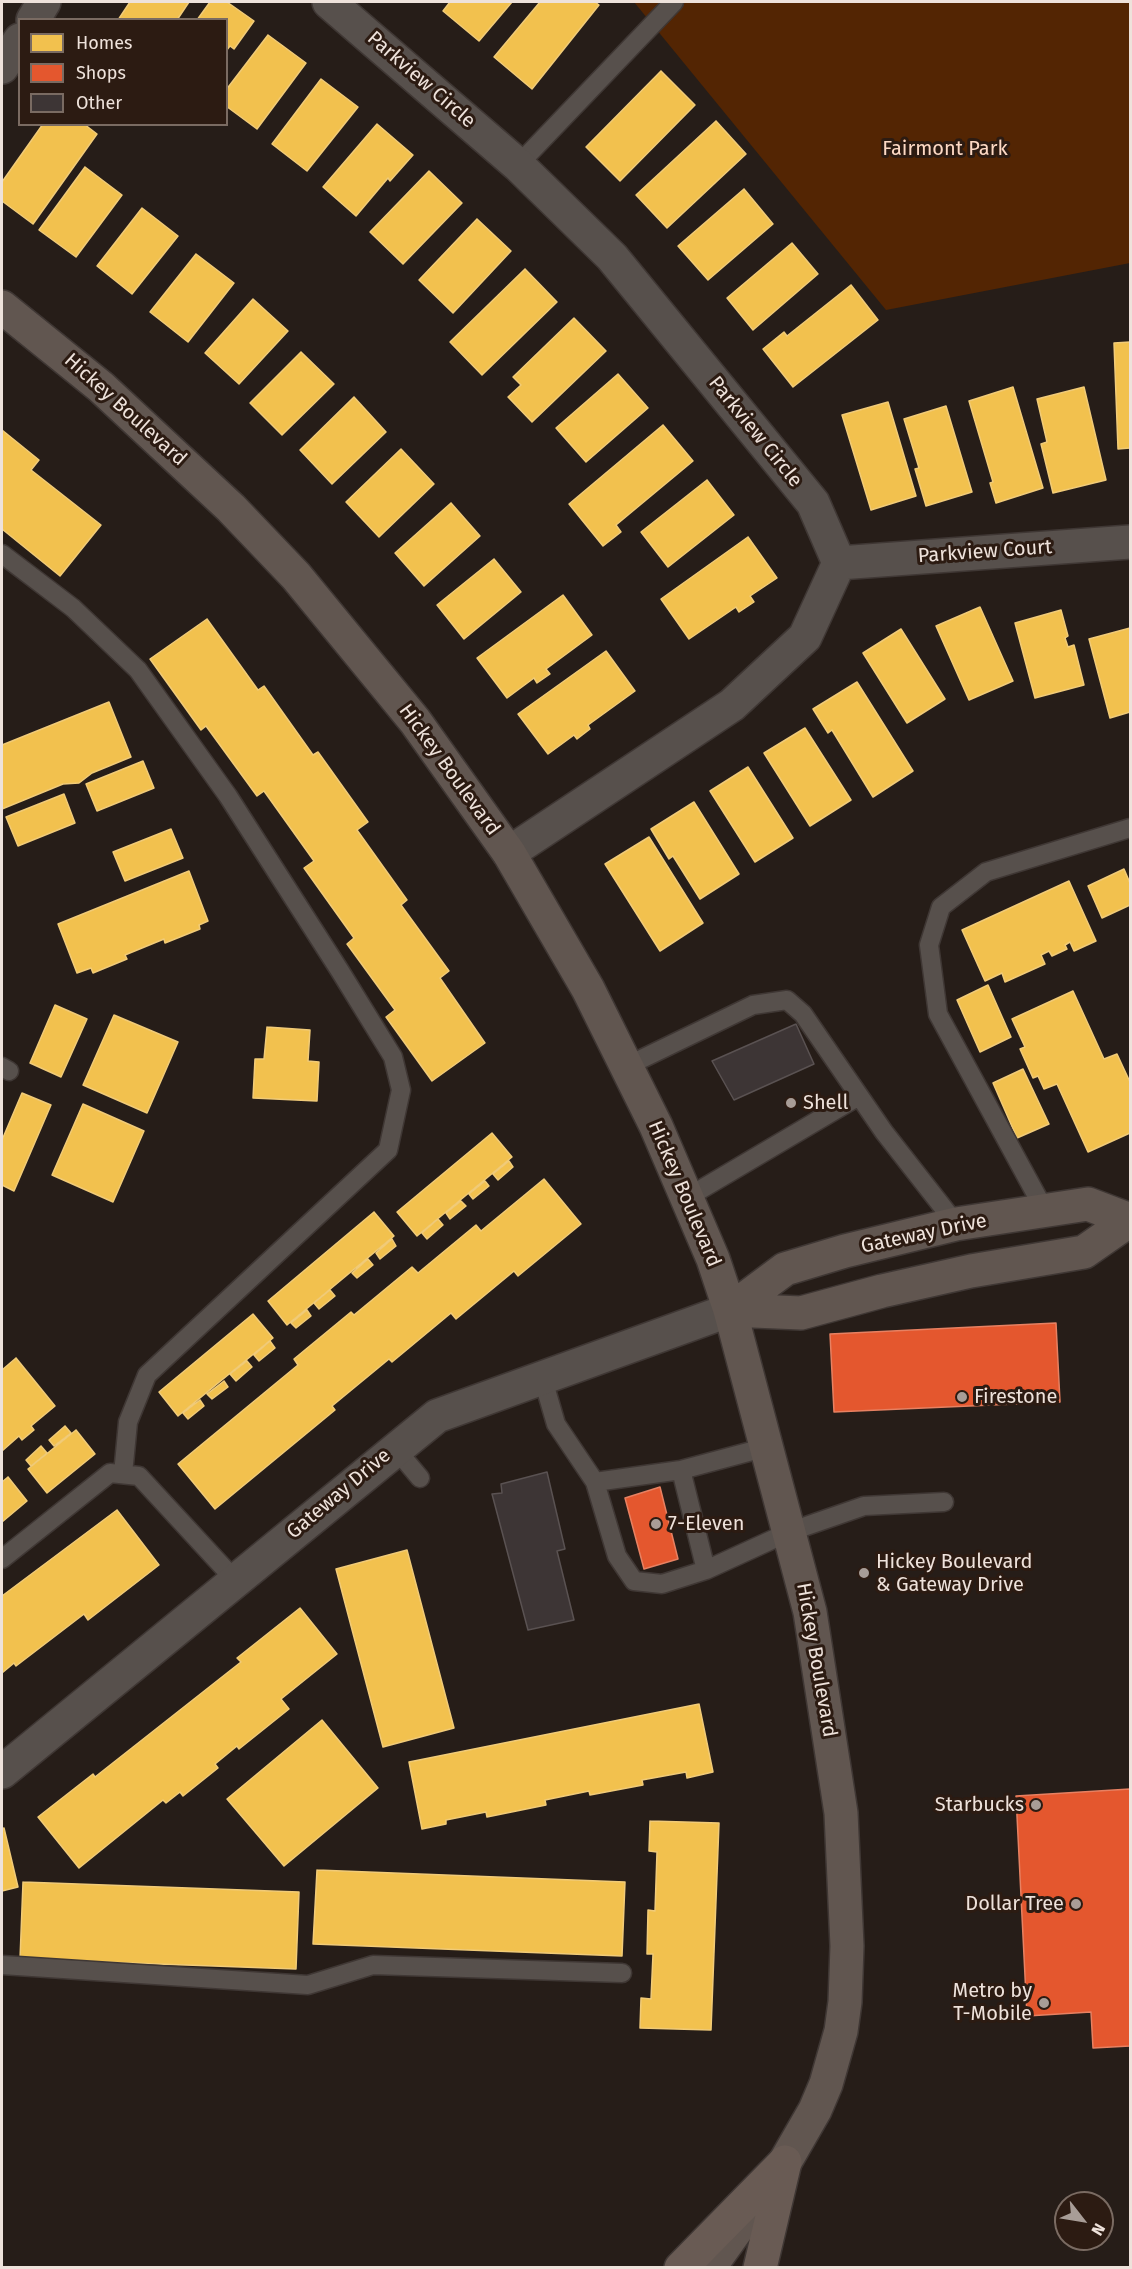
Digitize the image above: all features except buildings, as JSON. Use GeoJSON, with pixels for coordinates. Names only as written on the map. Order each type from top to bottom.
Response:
{"type":"FeatureCollection","features":[{"type":"Feature","properties":{"kind":"main road","name":"Hickey Boulevard"},"geometry":{"type":"LineString","coordinates":[[2,307],[101,387],[168,447],[296,576],[357,647],[415,721],[509,853],[565,947],[627,1066],[687,1197],[730,1310],[810,1612],[841,1813],[847,1946],[845,2002],[834,2059],[815,2110],[785,2162],[709,2268]]}},
{"type":"Feature","properties":{"kind":"main road","name":"Gateway Drive"},"geometry":{"type":"LineString","coordinates":[[730,1310],[785,1269],[845,1251],[956,1224],[1088,1204],[1130,1220]]}},
{"type":"Feature","properties":{"kind":"main road","name":"Gateway Drive"},"geometry":{"type":"LineString","coordinates":[[730,1310],[801,1313],[904,1286],[1084,1252],[1130,1220]]}},
{"type":"Feature","properties":{"kind":"main road"},"geometry":{"type":"LineString","coordinates":[[681,2268],[785,2162]]}},
{"type":"Feature","properties":{"kind":"main road"},"geometry":{"type":"LineString","coordinates":[[760,2268],[785,2162]]}},
{"type":"Feature","properties":{"kind":"street"},"geometry":{"type":"LineString","coordinates":[[34,18],[44,2]]}},
{"type":"Feature","properties":{"kind":"street","name":"Parkview Circle"},"geometry":{"type":"LineString","coordinates":[[329,2],[518,165],[612,257],[813,503],[839,563]]}},
{"type":"Feature","properties":{"kind":"street"},"geometry":{"type":"LineString","coordinates":[[2,67],[18,43]]}},
{"type":"Feature","properties":{"kind":"street","name":"Parkview Court"},"geometry":{"type":"LineString","coordinates":[[839,563],[1131,542]]}},
{"type":"Feature","properties":{"kind":"street"},"geometry":{"type":"LineString","coordinates":[[509,853],[732,705],[805,638],[839,563]]}},
{"type":"Feature","properties":{"kind":"street","name":"Gateway Drive"},"geometry":{"type":"LineString","coordinates":[[2,1773],[395,1448],[437,1416],[542,1376],[730,1310]]}},
{"type":"Feature","properties":{"kind":"lane"},"geometry":{"type":"LineString","coordinates":[[518,165],[674,2]]}},
{"type":"Feature","properties":{"kind":"lane"},"geometry":{"type":"LineString","coordinates":[[2,554],[73,608],[138,670],[228,796],[340,971],[393,1057],[401,1090],[388,1150],[147,1375],[128,1422],[123,1474]]}},
{"type":"Feature","properties":{"kind":"lane"},"geometry":{"type":"LineString","coordinates":[[1044,1209],[938,1014],[929,945],[941,907],[986,872],[1131,828]]}},
{"type":"Feature","properties":{"kind":"lane"},"geometry":{"type":"LineString","coordinates":[[627,1066],[753,1005],[787,1000],[803,1014],[859,1096],[956,1224]]}},
{"type":"Feature","properties":{"kind":"lane"},"geometry":{"type":"LineString","coordinates":[[687,1197],[859,1096]]}},
{"type":"Feature","properties":{"kind":"lane"},"geometry":{"type":"LineString","coordinates":[[1130,1220],[1131,1231]]}},
{"type":"Feature","properties":{"kind":"lane"},"geometry":{"type":"LineString","coordinates":[[542,1376],[556,1424],[596,1482],[617,1556],[634,1581],[662,1584],[706,1570],[789,1532],[864,1506],[944,1502]]}},
{"type":"Feature","properties":{"kind":"lane"},"geometry":{"type":"LineString","coordinates":[[596,1482],[681,1470],[766,1447]]}},
{"type":"Feature","properties":{"kind":"lane"},"geometry":{"type":"LineString","coordinates":[[395,1448],[420,1478]]}},
{"type":"Feature","properties":{"kind":"lane"},"geometry":{"type":"LineString","coordinates":[[681,1470],[706,1570]]}},
{"type":"Feature","properties":{"kind":"lane"},"geometry":{"type":"LineString","coordinates":[[2,1559],[110,1473],[123,1474],[139,1476],[160,1495],[236,1580]]}},
{"type":"Feature","properties":{"kind":"lane"},"geometry":{"type":"LineString","coordinates":[[2,1965],[308,1985],[373,1965],[622,1973]]}},
{"type":"Feature","properties":{"kind":"green space","name":"Fairmont Park"},"geometry":{"type":"Polygon","coordinates":[[[634,2],[1130,2],[1130,263],[886,310],[634,2]]]}},
{"type":"Feature","properties":{"kind":"place","name":"Shell"},"geometry":{"type":"Point","coordinates":[791,1103]}},
{"type":"Feature","properties":{"kind":"place","name":"Firestone"},"geometry":{"type":"Point","coordinates":[962,1397]}},
{"type":"Feature","properties":{"kind":"place","name":"7-Eleven"},"geometry":{"type":"Point","coordinates":[656,1524]}},
{"type":"Feature","properties":{"kind":"place","name":"Hickey Boulevard & Gateway Drive"},"geometry":{"type":"Point","coordinates":[864,1573]}},
{"type":"Feature","properties":{"kind":"place","name":"Starbucks"},"geometry":{"type":"Point","coordinates":[1036,1805]}},
{"type":"Feature","properties":{"kind":"place","name":"Dollar Tree"},"geometry":{"type":"Point","coordinates":[1076,1904]}},
{"type":"Feature","properties":{"kind":"place","name":"Metro by T-Mobile"},"geometry":{"type":"Point","coordinates":[1044,2003]}}]}
